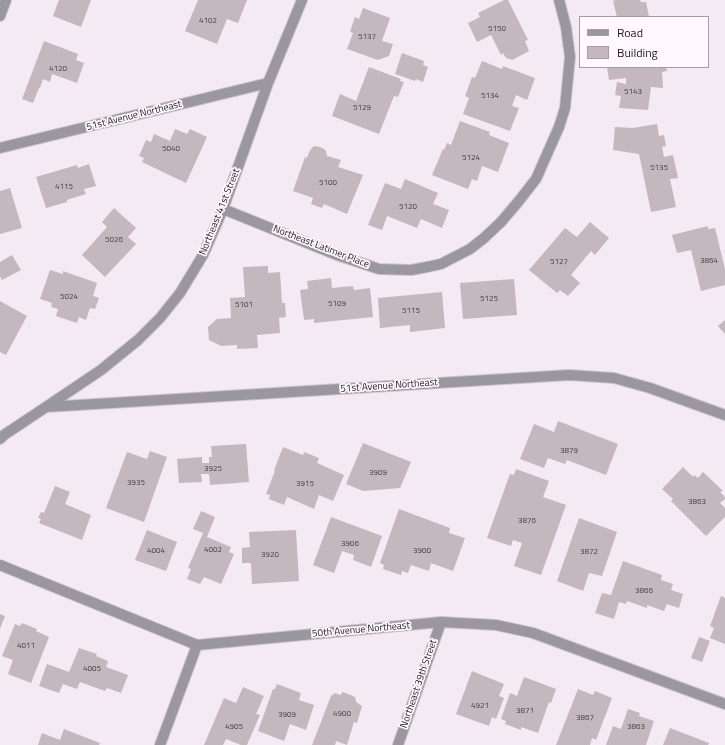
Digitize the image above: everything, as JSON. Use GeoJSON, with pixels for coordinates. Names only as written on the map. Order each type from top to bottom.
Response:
{"type":"FeatureCollection","features":[{"type":"Feature","properties":{"kind":"street"},"geometry":{"type":"LineString","coordinates":[[0,16],[6,0]]}},
{"type":"Feature","properties":{"kind":"street","name":"Northeast 41st Street"},"geometry":{"type":"LineString","coordinates":[[0,439],[101,370],[138,340],[160,318],[180,293],[203,255],[224,209],[268,83],[302,0]]}},
{"type":"Feature","properties":{"kind":"street","name":"Northeast Latimer Place"},"geometry":{"type":"LineString","coordinates":[[224,209],[337,255],[379,269],[410,270],[427,267],[440,264],[470,250],[502,222],[536,178],[559,127],[565,108],[570,57],[566,27],[559,0]]}},
{"type":"Feature","properties":{"kind":"street","name":"51st Avenue Northeast"},"geometry":{"type":"LineString","coordinates":[[0,148],[268,83]]}},
{"type":"Feature","properties":{"kind":"street","name":"51st Avenue Northeast"},"geometry":{"type":"LineString","coordinates":[[46,407],[569,375],[614,378],[650,388],[725,415]]}},
{"type":"Feature","properties":{"kind":"street","name":"50th Avenue Northeast"},"geometry":{"type":"LineString","coordinates":[[0,565],[197,645],[441,622],[496,625],[532,633],[725,704]]}},
{"type":"Feature","properties":{"kind":"street","name":"Northeast 39th Street"},"geometry":{"type":"LineString","coordinates":[[398,745],[441,622]]}},
{"type":"Feature","properties":{"kind":"street"},"geometry":{"type":"LineString","coordinates":[[160,745],[197,645]]}},
{"type":"Feature","properties":{"kind":"building"},"geometry":{"type":"Polygon","coordinates":[[[59,0],[91,0],[81,27],[53,16],[59,0]]]}},
{"type":"Feature","properties":{"kind":"building"},"geometry":{"type":"Polygon","coordinates":[[[198,0],[247,0],[238,23],[227,19],[217,44],[185,31],[198,0]]]}},
{"type":"Feature","properties":{"kind":"building"},"geometry":{"type":"Polygon","coordinates":[[[504,0],[508,0],[528,40],[525,41],[529,51],[512,60],[506,58],[503,53],[501,55],[491,35],[477,42],[468,23],[480,17],[478,13],[504,0]]]}},
{"type":"Feature","properties":{"kind":"building"},"geometry":{"type":"Polygon","coordinates":[[[640,0],[641,2],[646,2],[649,16],[617,16],[613,1],[640,0]]]}},
{"type":"Feature","properties":{"kind":"building"},"geometry":{"type":"Polygon","coordinates":[[[363,8],[390,18],[382,41],[393,44],[389,56],[378,60],[347,49],[353,33],[350,32],[355,17],[359,19],[363,8]]]}},
{"type":"Feature","properties":{"kind":"building"},"geometry":{"type":"Polygon","coordinates":[[[44,41],[78,54],[76,60],[84,63],[77,83],[52,74],[50,82],[43,79],[33,103],[22,99],[44,41]]]}},
{"type":"Feature","properties":{"kind":"building"},"geometry":{"type":"Polygon","coordinates":[[[402,53],[424,61],[423,65],[428,67],[423,82],[416,79],[415,81],[395,74],[402,53]]]}},
{"type":"Feature","properties":{"kind":"building"},"geometry":{"type":"Polygon","coordinates":[[[482,61],[502,69],[503,66],[535,78],[527,100],[516,95],[512,106],[519,108],[510,131],[463,114],[469,98],[465,96],[472,77],[475,78],[482,61]]]}},
{"type":"Feature","properties":{"kind":"building"},"geometry":{"type":"Polygon","coordinates":[[[369,67],[401,79],[400,81],[404,82],[398,97],[394,96],[379,134],[332,116],[340,94],[356,101],[369,67]]]}},
{"type":"Feature","properties":{"kind":"building"},"geometry":{"type":"Polygon","coordinates":[[[607,68],[666,68],[667,71],[662,72],[663,88],[651,87],[648,110],[619,108],[621,96],[615,95],[617,82],[626,84],[626,78],[609,80],[607,68]]]}},
{"type":"Feature","properties":{"kind":"building"},"geometry":{"type":"Polygon","coordinates":[[[460,121],[490,132],[489,135],[509,143],[498,172],[482,166],[477,181],[472,179],[468,189],[432,175],[443,149],[444,150],[447,143],[451,145],[460,121]]]}},
{"type":"Feature","properties":{"kind":"building"},"geometry":{"type":"Polygon","coordinates":[[[657,124],[659,136],[664,135],[666,146],[662,147],[664,157],[673,155],[678,178],[670,179],[676,207],[651,212],[639,154],[613,150],[615,127],[633,128],[657,124]]]}},
{"type":"Feature","properties":{"kind":"building"},"geometry":{"type":"Polygon","coordinates":[[[175,129],[187,134],[190,129],[207,137],[186,183],[142,162],[144,158],[139,156],[146,140],[151,142],[154,134],[170,141],[175,129]]]}},
{"type":"Feature","properties":{"kind":"building"},"geometry":{"type":"Polygon","coordinates":[[[314,146],[324,149],[327,156],[341,160],[338,167],[363,175],[347,214],[324,204],[322,208],[311,204],[313,198],[293,191],[305,157],[307,158],[310,150],[314,146]]]}},
{"type":"Feature","properties":{"kind":"building"},"geometry":{"type":"Polygon","coordinates":[[[89,164],[96,186],[84,189],[86,194],[67,200],[67,202],[46,208],[36,177],[77,165],[78,168],[89,164]]]}},
{"type":"Feature","properties":{"kind":"building"},"geometry":{"type":"Polygon","coordinates":[[[405,179],[438,193],[433,204],[449,210],[442,228],[421,219],[417,228],[387,216],[382,230],[368,225],[385,183],[401,189],[405,179]]]}},
{"type":"Feature","properties":{"kind":"building"},"geometry":{"type":"Polygon","coordinates":[[[10,188],[22,228],[0,234],[0,191],[10,188]]]}},
{"type":"Feature","properties":{"kind":"building"},"geometry":{"type":"Polygon","coordinates":[[[114,208],[136,228],[128,237],[136,244],[105,277],[82,255],[107,227],[102,222],[114,208]]]}},
{"type":"Feature","properties":{"kind":"building"},"geometry":{"type":"Polygon","coordinates":[[[590,222],[609,238],[595,255],[591,251],[571,275],[580,283],[568,296],[560,290],[557,293],[529,270],[565,228],[577,237],[590,222]]]}},
{"type":"Feature","properties":{"kind":"building"},"geometry":{"type":"Polygon","coordinates":[[[708,226],[708,229],[715,228],[725,269],[725,285],[701,291],[691,250],[677,253],[672,235],[708,226]]]}},
{"type":"Feature","properties":{"kind":"building"},"geometry":{"type":"Polygon","coordinates":[[[12,255],[21,270],[2,280],[0,276],[0,262],[12,255]]]}},
{"type":"Feature","properties":{"kind":"building"},"geometry":{"type":"Polygon","coordinates":[[[268,266],[268,273],[280,272],[282,303],[285,303],[286,317],[279,318],[280,333],[257,335],[258,348],[237,349],[237,345],[221,346],[209,340],[208,327],[217,319],[231,318],[230,298],[245,297],[243,267],[268,266]]]}},
{"type":"Feature","properties":{"kind":"building"},"geometry":{"type":"Polygon","coordinates":[[[50,270],[63,274],[63,271],[97,283],[93,296],[99,298],[95,309],[90,308],[86,320],[79,317],[77,323],[56,316],[58,309],[51,307],[52,303],[40,299],[50,270]]]}},
{"type":"Feature","properties":{"kind":"building"},"geometry":{"type":"Polygon","coordinates":[[[331,278],[332,288],[353,286],[354,290],[370,288],[373,317],[314,323],[314,319],[304,320],[300,290],[308,289],[307,281],[331,278]]]}},
{"type":"Feature","properties":{"kind":"building"},"geometry":{"type":"Polygon","coordinates":[[[514,279],[517,315],[463,319],[460,283],[514,279]]]}},
{"type":"Feature","properties":{"kind":"building"},"geometry":{"type":"Polygon","coordinates":[[[442,292],[445,328],[410,332],[410,325],[380,328],[378,298],[442,292]]]}},
{"type":"Feature","properties":{"kind":"building"},"geometry":{"type":"Polygon","coordinates":[[[0,301],[27,316],[6,355],[0,352],[0,301]]]}},
{"type":"Feature","properties":{"kind":"building"},"geometry":{"type":"Polygon","coordinates":[[[725,320],[725,334],[718,326],[725,320]]]}},
{"type":"Feature","properties":{"kind":"building"},"geometry":{"type":"Polygon","coordinates":[[[558,421],[618,444],[606,475],[567,460],[565,464],[548,458],[544,468],[520,459],[534,424],[554,432],[558,421]]]}},
{"type":"Feature","properties":{"kind":"building"},"geometry":{"type":"Polygon","coordinates":[[[363,443],[411,462],[400,488],[363,491],[346,484],[363,443]]]}},
{"type":"Feature","properties":{"kind":"building"},"geometry":{"type":"Polygon","coordinates":[[[246,444],[249,482],[210,485],[209,474],[201,474],[202,482],[179,483],[177,459],[202,457],[202,463],[209,463],[209,457],[212,457],[211,446],[246,444]]]}},
{"type":"Feature","properties":{"kind":"building"},"geometry":{"type":"Polygon","coordinates":[[[283,447],[303,455],[304,452],[319,458],[317,463],[344,475],[333,501],[319,495],[314,509],[287,497],[284,505],[269,499],[270,495],[266,494],[283,447]]]}},
{"type":"Feature","properties":{"kind":"building"},"geometry":{"type":"Polygon","coordinates":[[[150,451],[167,457],[144,522],[106,508],[127,452],[147,459],[150,451]]]}},
{"type":"Feature","properties":{"kind":"building"},"geometry":{"type":"Polygon","coordinates":[[[683,467],[693,477],[694,475],[698,478],[703,472],[723,491],[720,492],[725,497],[725,499],[720,503],[725,508],[725,517],[706,536],[671,501],[673,499],[662,489],[683,467]]]}},
{"type":"Feature","properties":{"kind":"building"},"geometry":{"type":"Polygon","coordinates":[[[516,469],[549,481],[543,497],[566,505],[541,575],[514,566],[522,543],[513,540],[511,546],[487,538],[510,474],[514,475],[516,469]]]}},
{"type":"Feature","properties":{"kind":"building"},"geometry":{"type":"Polygon","coordinates":[[[55,486],[70,492],[65,504],[91,515],[82,540],[39,523],[41,519],[38,518],[41,512],[44,513],[55,486]]]}},
{"type":"Feature","properties":{"kind":"building"},"geometry":{"type":"Polygon","coordinates":[[[399,509],[450,528],[449,533],[465,538],[453,571],[431,563],[429,571],[411,565],[408,573],[402,571],[401,575],[383,569],[384,565],[380,563],[399,509]]]}},
{"type":"Feature","properties":{"kind":"building"},"geometry":{"type":"Polygon","coordinates":[[[201,511],[215,517],[207,537],[231,547],[229,552],[234,554],[221,584],[204,577],[200,584],[187,579],[191,569],[188,568],[203,533],[193,529],[201,511]]]}},
{"type":"Feature","properties":{"kind":"building"},"geometry":{"type":"Polygon","coordinates":[[[331,517],[382,536],[371,567],[353,560],[354,555],[342,551],[334,573],[313,565],[331,517]]]}},
{"type":"Feature","properties":{"kind":"building"},"geometry":{"type":"Polygon","coordinates":[[[579,518],[617,532],[602,576],[589,573],[583,591],[557,581],[579,518]]]}},
{"type":"Feature","properties":{"kind":"building"},"geometry":{"type":"Polygon","coordinates":[[[147,530],[177,542],[166,571],[135,560],[147,530]]]}},
{"type":"Feature","properties":{"kind":"building"},"geometry":{"type":"Polygon","coordinates":[[[296,530],[299,581],[252,584],[251,563],[242,563],[242,548],[250,547],[249,532],[296,530]]]}},
{"type":"Feature","properties":{"kind":"building"},"geometry":{"type":"Polygon","coordinates":[[[623,561],[662,575],[661,580],[673,584],[671,590],[683,594],[679,608],[667,604],[664,611],[647,605],[647,608],[627,601],[626,604],[619,602],[614,619],[595,613],[602,593],[611,595],[623,561]]]}},
{"type":"Feature","properties":{"kind":"building"},"geometry":{"type":"Polygon","coordinates":[[[721,596],[725,598],[725,644],[710,638],[714,628],[710,626],[721,596]]]}},
{"type":"Feature","properties":{"kind":"building"},"geometry":{"type":"Polygon","coordinates":[[[0,614],[5,616],[0,629],[0,614]]]}},
{"type":"Feature","properties":{"kind":"building"},"geometry":{"type":"Polygon","coordinates":[[[22,623],[37,629],[36,631],[49,637],[31,683],[8,674],[13,660],[2,656],[15,624],[20,626],[22,623]]]}},
{"type":"Feature","properties":{"kind":"building"},"geometry":{"type":"Polygon","coordinates":[[[699,637],[710,641],[702,662],[691,658],[699,637]]]}},
{"type":"Feature","properties":{"kind":"building"},"geometry":{"type":"Polygon","coordinates":[[[79,648],[97,654],[96,656],[108,661],[106,667],[128,675],[121,693],[107,688],[105,691],[80,682],[77,689],[63,684],[59,693],[39,686],[47,664],[69,672],[79,648]]]}},
{"type":"Feature","properties":{"kind":"building"},"geometry":{"type":"Polygon","coordinates":[[[472,671],[504,684],[499,696],[504,698],[496,719],[492,717],[489,726],[456,714],[472,671]]]}},
{"type":"Feature","properties":{"kind":"building"},"geometry":{"type":"Polygon","coordinates":[[[524,677],[556,689],[551,703],[549,702],[538,733],[521,727],[521,730],[505,724],[506,721],[501,719],[510,693],[517,696],[524,677]]]}},
{"type":"Feature","properties":{"kind":"building"},"geometry":{"type":"Polygon","coordinates":[[[277,684],[301,693],[299,700],[314,705],[306,730],[290,724],[284,741],[258,731],[273,689],[275,689],[277,684]]]}},
{"type":"Feature","properties":{"kind":"building"},"geometry":{"type":"Polygon","coordinates":[[[243,687],[264,696],[256,714],[260,715],[247,745],[241,745],[226,739],[223,745],[204,745],[224,698],[236,703],[243,687]]]}},
{"type":"Feature","properties":{"kind":"building"},"geometry":{"type":"Polygon","coordinates":[[[578,689],[593,695],[595,691],[612,698],[596,740],[592,738],[590,745],[556,745],[578,689]]]}},
{"type":"Feature","properties":{"kind":"building"},"geometry":{"type":"Polygon","coordinates":[[[343,692],[355,697],[356,702],[362,706],[357,723],[354,722],[347,745],[336,741],[335,745],[312,745],[331,696],[335,693],[340,695],[343,692]]]}},
{"type":"Feature","properties":{"kind":"building"},"geometry":{"type":"Polygon","coordinates":[[[628,709],[640,713],[639,716],[654,721],[646,745],[606,745],[613,726],[621,729],[628,709]]]}},
{"type":"Feature","properties":{"kind":"building"},"geometry":{"type":"Polygon","coordinates":[[[670,728],[709,743],[708,745],[663,745],[670,728]]]}},
{"type":"Feature","properties":{"kind":"building"},"geometry":{"type":"Polygon","coordinates":[[[64,729],[100,743],[99,745],[38,745],[42,733],[60,740],[64,729]]]}}]}
